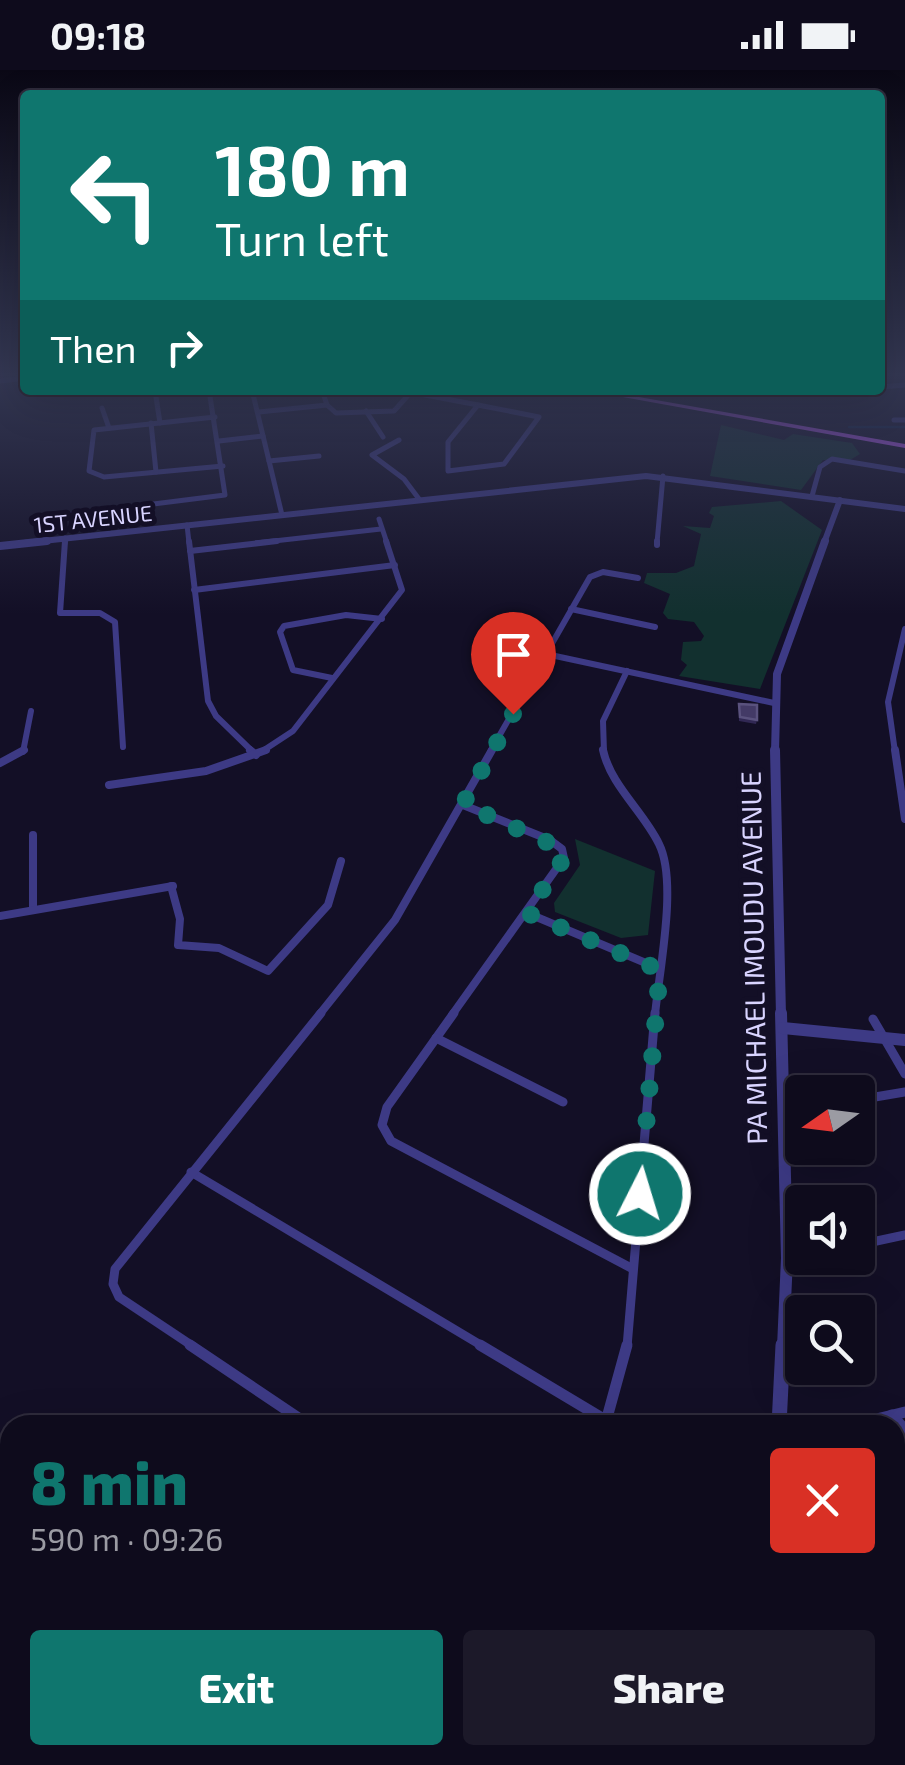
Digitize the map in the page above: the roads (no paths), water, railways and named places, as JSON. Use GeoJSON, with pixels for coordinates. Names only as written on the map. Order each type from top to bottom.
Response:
{"type":"FeatureCollection","features":[{"type":"Feature","properties":{"kind":"street"},"geometry":{"type":"LineString","coordinates":[[88,456],[93,476],[223,466]]}},
{"type":"Feature","properties":{"kind":"street"},"geometry":{"type":"LineString","coordinates":[[155,456],[156,472]]}},
{"type":"Feature","properties":{"kind":"street"},"geometry":{"type":"LineString","coordinates":[[42,518],[218,498],[227,490],[221,456]]}},
{"type":"Feature","properties":{"kind":"street"},"geometry":{"type":"LineString","coordinates":[[268,456],[282,514]]}},
{"type":"Feature","properties":{"kind":"street"},"geometry":{"type":"LineString","coordinates":[[269,461],[318,456]]}},
{"type":"Feature","properties":{"kind":"street"},"geometry":{"type":"LineString","coordinates":[[373,456],[404,479],[419,500]]}},
{"type":"Feature","properties":{"kind":"street"},"geometry":{"type":"LineString","coordinates":[[447,456],[448,472],[504,464],[510,456]]}},
{"type":"Feature","properties":{"kind":"street"},"geometry":{"type":"LineString","coordinates":[[812,496],[820,467],[832,460],[905,471]]}},
{"type":"Feature","properties":{"kind":"street"},"geometry":{"type":"LineString","coordinates":[[657,546],[663,476]]}},
{"type":"Feature","properties":{"kind":"street","name":"1ST AVENUE"},"geometry":{"type":"LineString","coordinates":[[4,545],[663,476],[905,509]]}},
{"type":"Feature","properties":{"kind":"street","name":"PA MICHAEL IMOUDU AVENUE"},"geometry":{"type":"LineString","coordinates":[[785,1185],[774,703],[777,674],[840,500]]}},
{"type":"Feature","properties":{"kind":"street"},"geometry":{"type":"LineString","coordinates":[[109,785],[205,771],[256,755],[292,731],[402,590],[378,519]]}},
{"type":"Feature","properties":{"kind":"street"},"geometry":{"type":"LineString","coordinates":[[187,525],[210,708],[256,755]]}},
{"type":"Feature","properties":{"kind":"street"},"geometry":{"type":"LineString","coordinates":[[190,551],[382,528]]}},
{"type":"Feature","properties":{"kind":"street"},"geometry":{"type":"LineString","coordinates":[[65,538],[60,613],[100,614],[115,622],[123,747]]}},
{"type":"Feature","properties":{"kind":"street"},"geometry":{"type":"LineString","coordinates":[[194,590],[395,565]]}},
{"type":"Feature","properties":{"kind":"street"},"geometry":{"type":"LineString","coordinates":[[294,1415],[119,1297],[113,1284],[115,1270],[395,920],[595,573],[638,578]]}},
{"type":"Feature","properties":{"kind":"street"},"geometry":{"type":"LineString","coordinates":[[571,609],[655,626]]}},
{"type":"Feature","properties":{"kind":"street"},"geometry":{"type":"LineString","coordinates":[[332,678],[293,670],[280,632],[284,626],[346,614],[382,619]]}},
{"type":"Feature","properties":{"kind":"street"},"geometry":{"type":"LineString","coordinates":[[905,629],[888,702],[905,819]]}},
{"type":"Feature","properties":{"kind":"street"},"geometry":{"type":"LineString","coordinates":[[546,654],[774,703]]}},
{"type":"Feature","properties":{"kind":"street"},"geometry":{"type":"LineString","coordinates":[[608,1415],[627,1350],[660,970],[664,850],[645,813],[610,772],[601,736],[627,671]]}},
{"type":"Feature","properties":{"kind":"street"},"geometry":{"type":"LineString","coordinates":[[0,763],[21,756],[27,745],[30,711]]}},
{"type":"Feature","properties":{"kind":"street"},"geometry":{"type":"LineString","coordinates":[[896,756],[905,758]]}},
{"type":"Feature","properties":{"kind":"street"},"geometry":{"type":"LineString","coordinates":[[463,804],[562,849],[564,858],[387,1107],[382,1125],[391,1141],[633,1269]]}},
{"type":"Feature","properties":{"kind":"street"},"geometry":{"type":"LineString","coordinates":[[33,835],[33,910]]}},
{"type":"Feature","properties":{"kind":"street"},"geometry":{"type":"LineString","coordinates":[[0,916],[174,886],[180,918],[178,944],[219,948],[268,971],[328,906],[341,862]]}},
{"type":"Feature","properties":{"kind":"street"},"geometry":{"type":"LineString","coordinates":[[527,913],[660,970]]}},
{"type":"Feature","properties":{"kind":"street"},"geometry":{"type":"LineString","coordinates":[[874,1019],[905,1074]]}},
{"type":"Feature","properties":{"kind":"street"},"geometry":{"type":"LineString","coordinates":[[782,1028],[905,1040]]}},
{"type":"Feature","properties":{"kind":"street"},"geometry":{"type":"LineString","coordinates":[[436,1038],[563,1102]]}},
{"type":"Feature","properties":{"kind":"street"},"geometry":{"type":"LineString","coordinates":[[875,1098],[905,1092]]}},
{"type":"Feature","properties":{"kind":"street"},"geometry":{"type":"LineString","coordinates":[[190,1172],[593,1415]]}},
{"type":"Feature","properties":{"kind":"street"},"geometry":{"type":"LineString","coordinates":[[875,1241],[905,1235]]}},
{"type":"Feature","properties":{"kind":"street","name":"PA MICHAEL IMOUDU AVENUE"},"geometry":{"type":"LineString","coordinates":[[780,1415],[786,1275]]}},
{"type":"Feature","properties":{"kind":"street"},"geometry":{"type":"LineString","coordinates":[[892,1415],[905,1412]]}}]}
